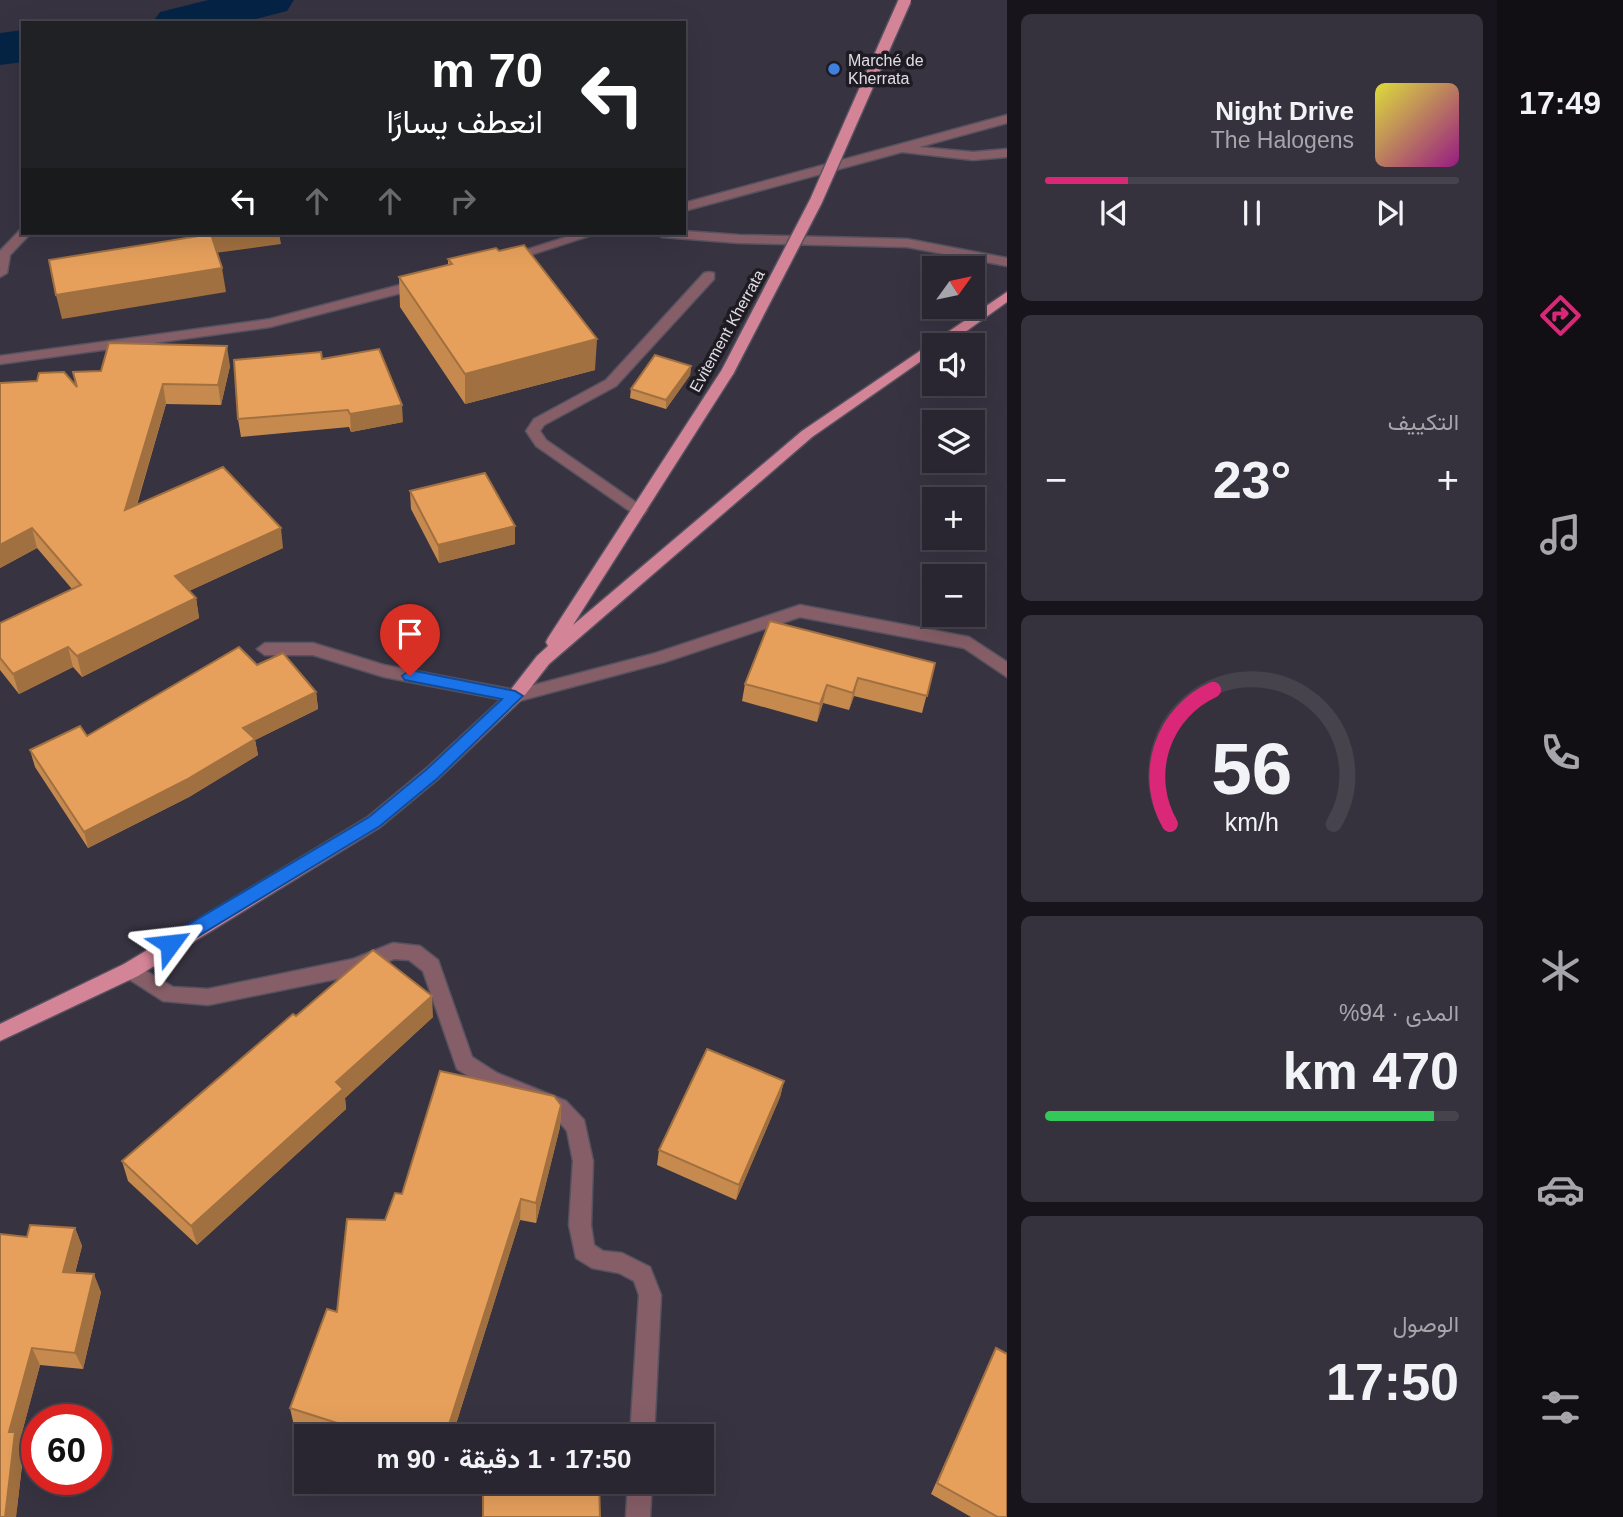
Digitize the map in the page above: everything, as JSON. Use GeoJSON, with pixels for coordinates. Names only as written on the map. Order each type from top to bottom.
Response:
{"type":"FeatureCollection","features":[{"type":"Feature","properties":{"kind":"main road","name":"Evitement Kherrata"},"geometry":{"type":"LineString","coordinates":[[543,660],[728,372],[816,201],[905,0]]}},
{"type":"Feature","properties":{"kind":"main road"},"geometry":{"type":"LineString","coordinates":[[954,333],[1007,296]]}},
{"type":"Feature","properties":{"kind":"main road"},"geometry":{"type":"LineString","coordinates":[[0,1033],[131,970],[374,822],[433,773],[515,696],[543,660],[807,434],[922,356]]}},
{"type":"Feature","properties":{"kind":"street"},"geometry":{"type":"LineString","coordinates":[[686,206],[1007,119]]}},
{"type":"Feature","properties":{"kind":"street"},"geometry":{"type":"LineString","coordinates":[[899,148],[973,156],[1007,153]]}},
{"type":"Feature","properties":{"kind":"street"},"geometry":{"type":"LineString","coordinates":[[0,273],[4,254],[23,235]]}},
{"type":"Feature","properties":{"kind":"street"},"geometry":{"type":"LineString","coordinates":[[493,262],[585,235]]}},
{"type":"Feature","properties":{"kind":"street"},"geometry":{"type":"LineString","coordinates":[[686,235],[739,239],[907,243],[1007,262]]}},
{"type":"Feature","properties":{"kind":"street"},"geometry":{"type":"LineString","coordinates":[[639,510],[541,443],[533,431],[539,422],[611,383],[709,276]]}},
{"type":"Feature","properties":{"kind":"street"},"geometry":{"type":"LineString","coordinates":[[0,360],[270,323],[431,280]]}},
{"type":"Feature","properties":{"kind":"street"},"geometry":{"type":"LineString","coordinates":[[265,649],[313,649],[384,671],[515,696],[659,658],[800,611],[969,643],[1007,670]]}},
{"type":"Feature","properties":{"kind":"street"},"geometry":{"type":"LineString","coordinates":[[131,970],[170,995],[208,997],[356,967],[393,951],[413,952],[431,966],[464,1063],[490,1079],[559,1107],[577,1127],[583,1161],[580,1225],[584,1251],[600,1261],[622,1264],[642,1274],[650,1295],[643,1424]]}},
{"type":"Feature","properties":{"kind":"street"},"geometry":{"type":"LineString","coordinates":[[638,1517],[639,1494]]}},
{"type":"Feature","properties":{"kind":"building"},"geometry":{"type":"Polygon","coordinates":[[[211,235],[222,268],[56,295],[49,260],[211,235]]]}},
{"type":"Feature","properties":{"kind":"building"},"geometry":{"type":"Polygon","coordinates":[[[524,245],[597,339],[465,374],[399,277],[452,264],[448,259],[496,248],[499,251],[524,245]]]}},
{"type":"Feature","properties":{"kind":"building"},"geometry":{"type":"Polygon","coordinates":[[[109,343],[227,346],[218,385],[163,384],[125,510],[223,467],[281,528],[175,576],[196,598],[77,656],[68,647],[13,674],[0,658],[0,623],[81,585],[32,528],[0,545],[0,383],[37,381],[39,373],[64,372],[77,387],[73,372],[101,371],[109,343]]]}},
{"type":"Feature","properties":{"kind":"building"},"geometry":{"type":"Polygon","coordinates":[[[379,349],[402,405],[350,414],[348,410],[238,419],[234,360],[321,352],[322,359],[379,349]]]}},
{"type":"Feature","properties":{"kind":"building"},"geometry":{"type":"Polygon","coordinates":[[[655,355],[691,366],[666,400],[631,389],[655,355]]]}},
{"type":"Feature","properties":{"kind":"building"},"geometry":{"type":"Polygon","coordinates":[[[485,473],[515,526],[438,545],[410,491],[485,473]]]}},
{"type":"Feature","properties":{"kind":"building"},"geometry":{"type":"Polygon","coordinates":[[[770,621],[935,663],[927,696],[858,678],[853,693],[827,685],[820,704],[745,684],[770,621]]]}},
{"type":"Feature","properties":{"kind":"building"},"geometry":{"type":"Polygon","coordinates":[[[239,647],[257,665],[283,653],[316,692],[243,728],[255,739],[186,780],[84,832],[30,750],[80,726],[87,736],[239,647]]]}},
{"type":"Feature","properties":{"kind":"building"},"geometry":{"type":"Polygon","coordinates":[[[373,950],[432,996],[336,1082],[343,1089],[191,1226],[122,1161],[293,1014],[296,1016],[373,950]]]}},
{"type":"Feature","properties":{"kind":"building"},"geometry":{"type":"Polygon","coordinates":[[[707,1049],[784,1081],[739,1185],[659,1150],[707,1049]]]}},
{"type":"Feature","properties":{"kind":"building"},"geometry":{"type":"Polygon","coordinates":[[[440,1071],[554,1096],[561,1105],[536,1203],[521,1199],[449,1424],[340,1424],[290,1408],[327,1309],[337,1312],[347,1219],[385,1220],[395,1193],[402,1194],[440,1071]]]}},
{"type":"Feature","properties":{"kind":"building"},"geometry":{"type":"Polygon","coordinates":[[[30,1225],[75,1228],[63,1272],[94,1274],[75,1353],[32,1348],[9,1432],[15,1432],[5,1517],[0,1517],[0,1234],[27,1237],[30,1225]]]}},
{"type":"Feature","properties":{"kind":"building"},"geometry":{"type":"Polygon","coordinates":[[[996,1348],[1007,1354],[1007,1517],[998,1517],[937,1483],[996,1348]]]}},
{"type":"Feature","properties":{"kind":"building"},"geometry":{"type":"Polygon","coordinates":[[[483,1494],[599,1494],[600,1517],[483,1517],[483,1494]]]}},
{"type":"Feature","properties":{"kind":"waterway"},"geometry":{"type":"LineString","coordinates":[[186,21],[269,0]]}},
{"type":"Feature","properties":{"kind":"waterway"},"geometry":{"type":"LineString","coordinates":[[0,49],[21,46]]}},
{"type":"Feature","properties":{"kind":"place","name":"Marché de Kherrata"},"geometry":{"type":"Point","coordinates":[834,69]}},
{"type":"Feature","properties":{"kind":"route"},"geometry":{"type":"LineString","coordinates":[[170,944],[374,822],[433,773],[515,696],[410,676]]}}]}
